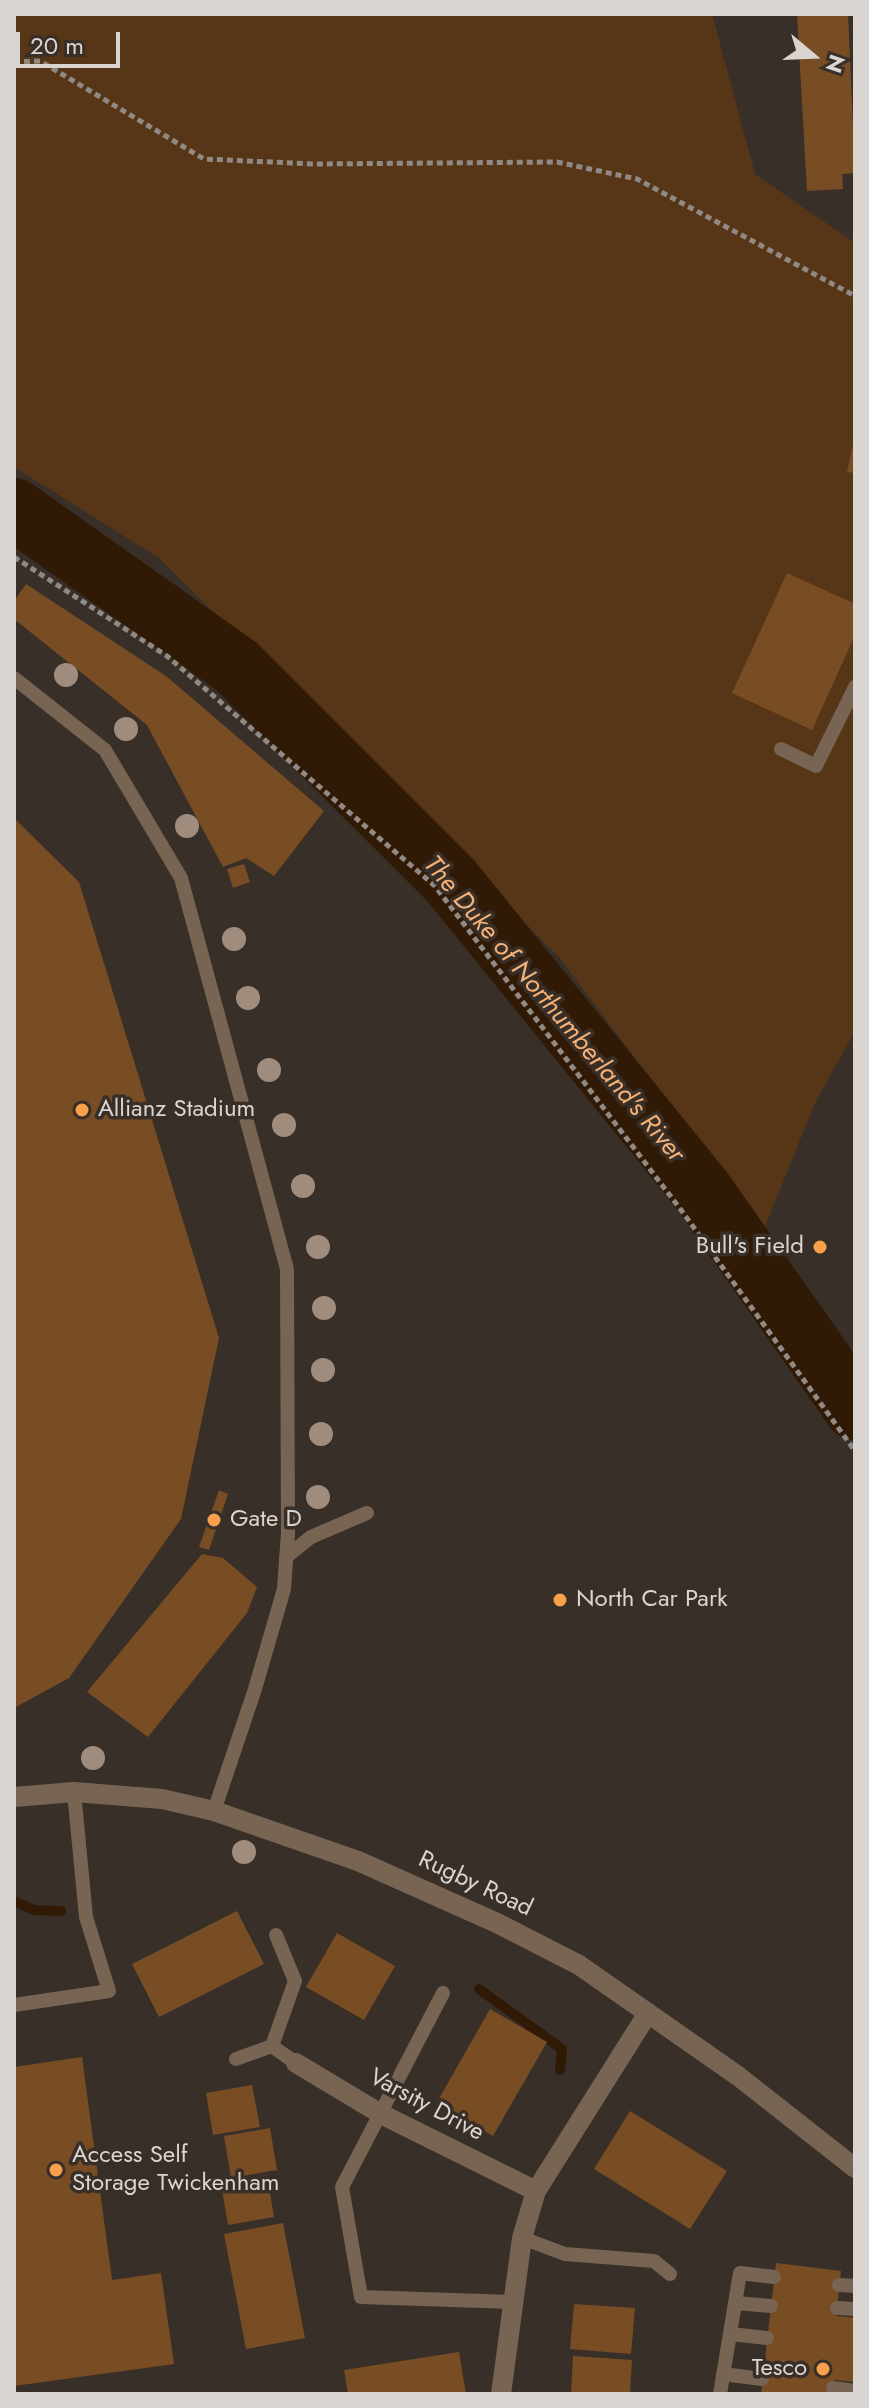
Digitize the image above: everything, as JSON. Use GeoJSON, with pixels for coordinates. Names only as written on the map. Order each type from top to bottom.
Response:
{"type":"FeatureCollection","features":[{"type":"Feature","properties":{"kind":"street","name":"Rugby Road"},"geometry":{"type":"LineString","coordinates":[[14,1797],[74,1792],[162,1799],[214,1811],[358,1861],[497,1923],[579,1965],[738,2076],[855,2168]]}},
{"type":"Feature","properties":{"kind":"street"},"geometry":{"type":"LineString","coordinates":[[501,2394],[522,2238],[536,2191],[648,2013]]}},
{"type":"Feature","properties":{"kind":"street","name":"Varsity Drive"},"geometry":{"type":"LineString","coordinates":[[296,2063],[381,2114],[536,2191]]}},
{"type":"Feature","properties":{"kind":"lane"},"geometry":{"type":"LineString","coordinates":[[14,678],[105,750],[181,878],[287,1269],[284,1589],[255,1689],[214,1811]]}},
{"type":"Feature","properties":{"kind":"lane"},"geometry":{"type":"LineString","coordinates":[[781,749],[816,766],[855,687]]}},
{"type":"Feature","properties":{"kind":"lane"},"geometry":{"type":"LineString","coordinates":[[286,1557],[311,1537],[367,1513]]}},
{"type":"Feature","properties":{"kind":"lane"},"geometry":{"type":"LineString","coordinates":[[14,2005],[109,1991],[86,1917],[74,1792]]}},
{"type":"Feature","properties":{"kind":"lane"},"geometry":{"type":"LineString","coordinates":[[272,2046],[295,1981],[276,1935]]}},
{"type":"Feature","properties":{"kind":"lane"},"geometry":{"type":"LineString","coordinates":[[443,1993],[342,2187],[361,2297],[514,2302]]}},
{"type":"Feature","properties":{"kind":"lane"},"geometry":{"type":"LineString","coordinates":[[236,2059],[272,2046]]}},
{"type":"Feature","properties":{"kind":"lane"},"geometry":{"type":"LineString","coordinates":[[272,2046],[296,2063]]}},
{"type":"Feature","properties":{"kind":"lane"},"geometry":{"type":"LineString","coordinates":[[522,2238],[565,2254],[654,2261],[670,2274]]}},
{"type":"Feature","properties":{"kind":"lane"},"geometry":{"type":"LineString","coordinates":[[720,2394],[740,2273],[774,2277]]}},
{"type":"Feature","properties":{"kind":"lane"},"geometry":{"type":"LineString","coordinates":[[839,2285],[855,2286]]}},
{"type":"Feature","properties":{"kind":"lane"},"geometry":{"type":"LineString","coordinates":[[736,2303],[771,2306]]}},
{"type":"Feature","properties":{"kind":"lane"},"geometry":{"type":"LineString","coordinates":[[837,2308],[855,2309]]}},
{"type":"Feature","properties":{"kind":"lane"},"geometry":{"type":"LineString","coordinates":[[730,2334],[767,2338]]}},
{"type":"Feature","properties":{"kind":"lane"},"geometry":{"type":"LineString","coordinates":[[723,2374],[762,2379]]}},
{"type":"Feature","properties":{"kind":"lane"},"geometry":{"type":"LineString","coordinates":[[833,2388],[855,2391]]}},
{"type":"Feature","properties":{"kind":"path"},"geometry":{"type":"LineString","coordinates":[[14,62],[40,61],[204,159],[315,164],[557,162],[637,179],[855,296]]}},
{"type":"Feature","properties":{"kind":"path"},"geometry":{"type":"LineString","coordinates":[[14,557],[167,656],[435,886],[684,1214],[855,1451]]}},
{"type":"Feature","properties":{"kind":"shaded area"},"geometry":{"type":"Polygon","coordinates":[[[14,14],[712,14],[755,174],[855,243],[855,1031],[815,1103],[764,1229],[559,957],[159,558],[14,467],[14,14]]]}},
{"type":"Feature","properties":{"kind":"building"},"geometry":{"type":"Polygon","coordinates":[[[797,14],[848,14],[855,173],[842,174],[843,189],[807,191],[797,14]]]}},
{"type":"Feature","properties":{"kind":"building"},"geometry":{"type":"Polygon","coordinates":[[[855,440],[855,473],[847,472],[855,440]]]}},
{"type":"Feature","properties":{"kind":"building"},"geometry":{"type":"Polygon","coordinates":[[[787,573],[855,604],[855,635],[812,730],[732,693],[787,573]]]}},
{"type":"Feature","properties":{"kind":"building"},"geometry":{"type":"Polygon","coordinates":[[[26,584],[166,676],[324,811],[274,876],[246,858],[223,867],[147,725],[14,619],[14,601],[26,584]]]}},
{"type":"Feature","properties":{"kind":"building","name":"Allianz Stadium"},"geometry":{"type":"Polygon","coordinates":[[[14,818],[79,882],[219,1338],[181,1519],[69,1678],[14,1708],[14,818]]]}},
{"type":"Feature","properties":{"kind":"building"},"geometry":{"type":"Polygon","coordinates":[[[244,864],[250,882],[233,888],[227,869],[244,864]]]}},
{"type":"Feature","properties":{"kind":"building","name":"Gate D"},"geometry":{"type":"Polygon","coordinates":[[[219,1490],[228,1494],[209,1550],[199,1547],[219,1490]]]}},
{"type":"Feature","properties":{"kind":"building"},"geometry":{"type":"Polygon","coordinates":[[[202,1554],[223,1558],[257,1587],[247,1613],[148,1737],[87,1692],[202,1554]]]}},
{"type":"Feature","properties":{"kind":"building"},"geometry":{"type":"Polygon","coordinates":[[[237,1911],[264,1964],[159,2017],[132,1964],[237,1911]]]}},
{"type":"Feature","properties":{"kind":"building"},"geometry":{"type":"Polygon","coordinates":[[[337,1933],[395,1966],[364,2020],[306,1987],[337,1933]]]}},
{"type":"Feature","properties":{"kind":"building"},"geometry":{"type":"Polygon","coordinates":[[[490,2009],[547,2042],[493,2136],[436,2104],[490,2009]]]}},
{"type":"Feature","properties":{"kind":"building","name":"Access Self Storage Twickenham"},"geometry":{"type":"Polygon","coordinates":[[[82,2057],[112,2280],[161,2273],[174,2364],[14,2386],[14,2067],[82,2057]]]}},
{"type":"Feature","properties":{"kind":"building"},"geometry":{"type":"Polygon","coordinates":[[[252,2085],[260,2127],[213,2135],[206,2093],[252,2085]]]}},
{"type":"Feature","properties":{"kind":"building"},"geometry":{"type":"Polygon","coordinates":[[[630,2111],[727,2171],[690,2229],[594,2169],[630,2111]]]}},
{"type":"Feature","properties":{"kind":"building"},"geometry":{"type":"Polygon","coordinates":[[[270,2128],[277,2170],[231,2178],[224,2136],[270,2128]]]}},
{"type":"Feature","properties":{"kind":"building"},"geometry":{"type":"Polygon","coordinates":[[[267,2175],[274,2217],[228,2225],[221,2183],[267,2175]]]}},
{"type":"Feature","properties":{"kind":"building"},"geometry":{"type":"Polygon","coordinates":[[[283,2223],[305,2338],[246,2349],[224,2234],[283,2223]]]}},
{"type":"Feature","properties":{"kind":"building"},"geometry":{"type":"Polygon","coordinates":[[[776,2263],[841,2271],[836,2316],[855,2318],[855,2382],[835,2380],[832,2394],[761,2394],[776,2263]]]}},
{"type":"Feature","properties":{"kind":"building"},"geometry":{"type":"Polygon","coordinates":[[[574,2304],[635,2308],[631,2354],[570,2349],[574,2304]]]}},
{"type":"Feature","properties":{"kind":"building"},"geometry":{"type":"Polygon","coordinates":[[[459,2352],[466,2394],[348,2394],[344,2370],[459,2352]]]}},
{"type":"Feature","properties":{"kind":"building"},"geometry":{"type":"Polygon","coordinates":[[[573,2356],[632,2360],[630,2394],[571,2394],[573,2356]]]}},
{"type":"Feature","properties":{"kind":"waterway","name":"The Duke of Northumberland's River"},"geometry":{"type":"LineString","coordinates":[[14,509],[236,666],[451,881],[703,1192],[855,1409]]}},
{"type":"Feature","properties":{"kind":"waterway"},"geometry":{"type":"LineString","coordinates":[[14,1901],[34,1910],[61,1911]]}},
{"type":"Feature","properties":{"kind":"waterway"},"geometry":{"type":"LineString","coordinates":[[479,1989],[562,2049],[560,2070]]}},
{"type":"Feature","properties":{"kind":"place","name":"Allianz Stadium"},"geometry":{"type":"Point","coordinates":[82,1110]}},
{"type":"Feature","properties":{"kind":"place","name":"Bull's Field"},"geometry":{"type":"Point","coordinates":[820,1247]}},
{"type":"Feature","properties":{"kind":"place","name":"Gate D"},"geometry":{"type":"Point","coordinates":[214,1520]}},
{"type":"Feature","properties":{"kind":"place","name":"North Car Park"},"geometry":{"type":"Point","coordinates":[560,1600]}},
{"type":"Feature","properties":{"kind":"place","name":"Access Self Storage Twickenham"},"geometry":{"type":"Point","coordinates":[56,2170]}},
{"type":"Feature","properties":{"kind":"place","name":"Tesco"},"geometry":{"type":"Point","coordinates":[823,2369]}}]}
